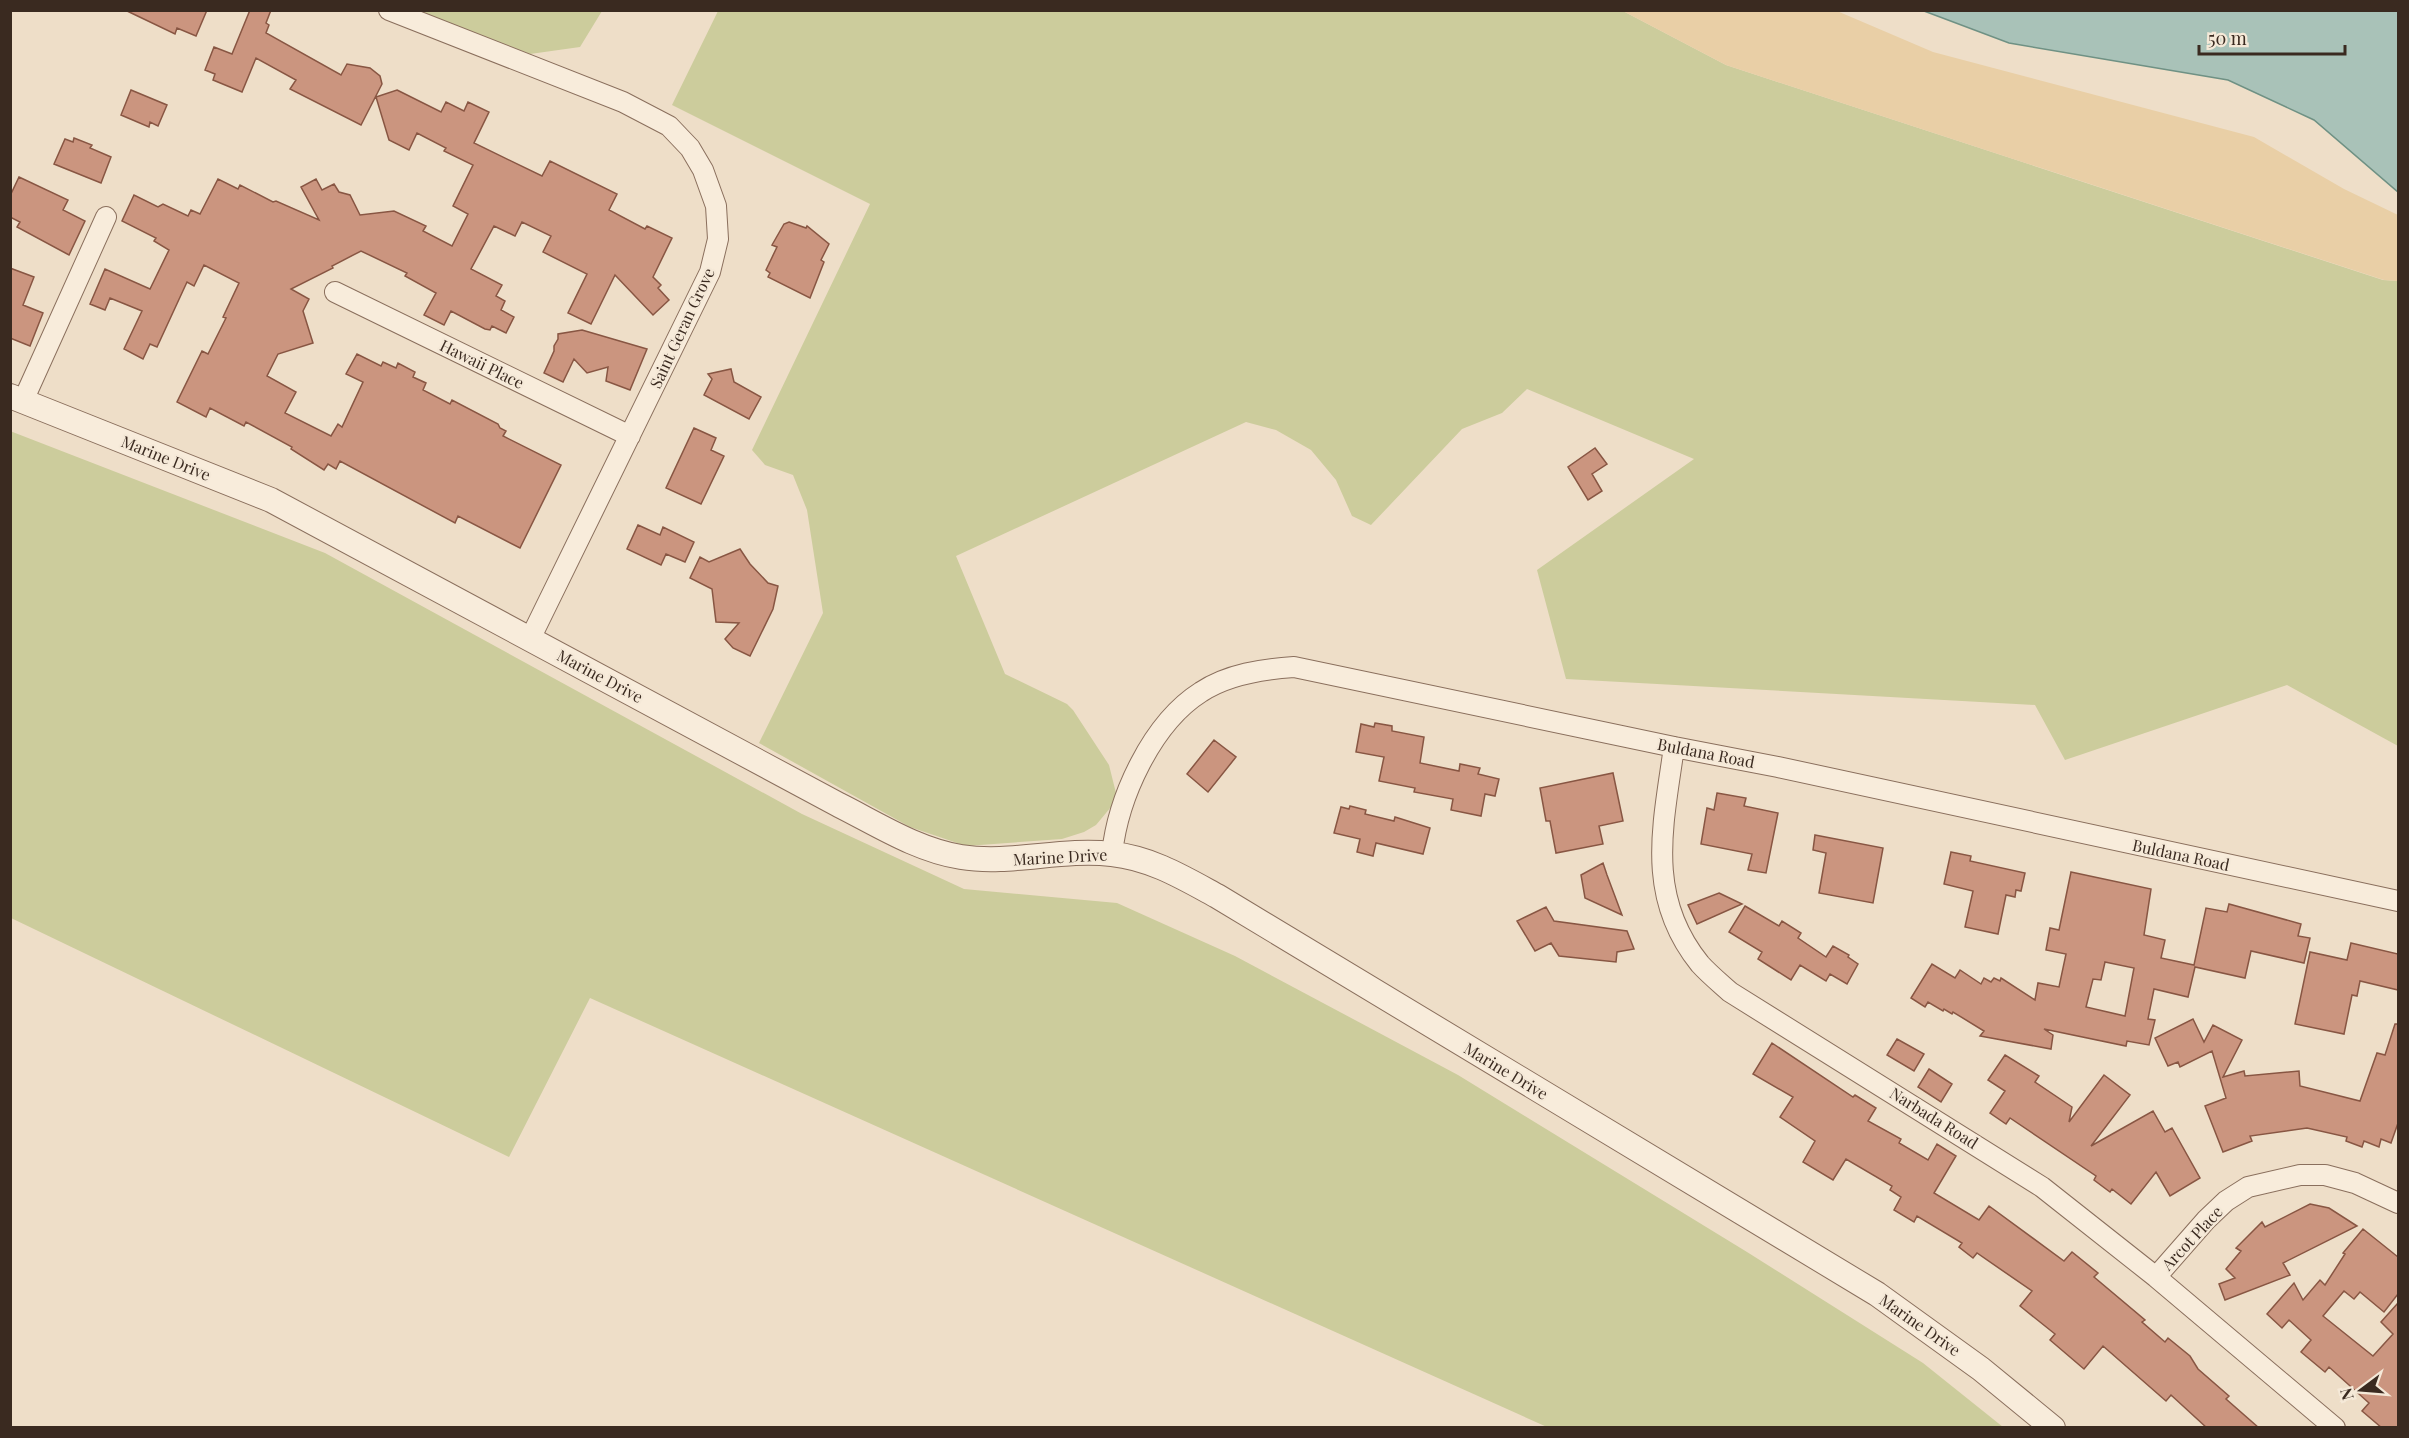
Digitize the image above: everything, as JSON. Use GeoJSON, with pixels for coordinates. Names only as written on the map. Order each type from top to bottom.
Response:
{"type":"FeatureCollection","features":[{"type":"Feature","properties":{"kind":"street","name":"Saint Geran Grove"},"geometry":{"type":"LineString","coordinates":[[389,10],[623,102],[669,126],[690,148],[703,170],[716,206],[718,238],[710,272],[530,639]]}},
{"type":"Feature","properties":{"kind":"street"},"geometry":{"type":"LineString","coordinates":[[17,398],[106,217]]}},
{"type":"Feature","properties":{"kind":"street","name":"Hawaii Place"},"geometry":{"type":"LineString","coordinates":[[335,292],[630,436]]}},
{"type":"Feature","properties":{"kind":"street","name":"Marine Drive"},"geometry":{"type":"LineString","coordinates":[[17,398],[271,501],[838,805],[919,845],[959,857],[999,860],[1087,853],[1112,854],[1154,864],[1217,896],[1878,1294],[1981,1369],[2053,1428]]}},
{"type":"Feature","properties":{"kind":"street","name":"Buldana Road"},"geometry":{"type":"LineString","coordinates":[[1112,854],[1121,812],[1141,762],[1153,742],[1179,710],[1202,691],[1234,677],[1268,669],[1294,667],[1778,767],[2398,901]]}},
{"type":"Feature","properties":{"kind":"street","name":"Narbada Road"},"geometry":{"type":"LineString","coordinates":[[1674,747],[1661,844],[1665,891],[1676,928],[1701,964],[1730,992],[2042,1186],[2156,1277],[2335,1428]]}},
{"type":"Feature","properties":{"kind":"street","name":"Arcot Place"},"geometry":{"type":"LineString","coordinates":[[2156,1277],[2206,1220],[2226,1201],[2248,1187],[2300,1175],[2325,1175],[2355,1183],[2398,1203]]}},
{"type":"Feature","properties":{"kind":"green space"},"geometry":{"type":"Polygon","coordinates":[[[602,10],[580,47],[530,54],[419,11],[602,10]]]}},
{"type":"Feature","properties":{"kind":"green space"},"geometry":{"type":"Polygon","coordinates":[[[718,11],[1623,11],[1726,65],[2383,280],[2398,281],[2398,746],[2287,685],[2065,760],[2035,705],[1566,679],[1537,570],[1694,459],[1527,389],[1502,413],[1462,429],[1371,525],[1352,516],[1336,480],[1311,450],[1276,430],[1246,422],[956,556],[1005,674],[1067,704],[1073,710],[1109,765],[1116,793],[1111,807],[1096,825],[1084,832],[1062,839],[966,846],[910,827],[759,743],[823,613],[807,510],[793,475],[765,465],[752,450],[870,204],[672,105],[718,11]]]}},
{"type":"Feature","properties":{"kind":"green space"},"geometry":{"type":"Polygon","coordinates":[[[10,431],[325,553],[802,814],[964,889],[1117,903],[1235,956],[1458,1075],[1747,1252],[1923,1363],[2003,1427],[1547,1427],[590,998],[509,1157],[11,918],[10,431]]]}},
{"type":"Feature","properties":{"kind":"sand"},"geometry":{"type":"Polygon","coordinates":[[[1623,11],[1837,11],[1933,52],[2254,137],[2344,189],[2398,215],[2398,281],[2384,280],[1726,65],[1623,11]]]}},
{"type":"Feature","properties":{"kind":"shaded area"},"geometry":{"type":"Polygon","coordinates":[[[1924,11],[2398,11],[2398,192],[2314,120],[2228,80],[2009,43],[1924,11]]]}},
{"type":"Feature","properties":{"kind":"building"},"geometry":{"type":"Polygon","coordinates":[[[125,10],[207,10],[196,36],[177,28],[175,34],[125,10]]]}},
{"type":"Feature","properties":{"kind":"building"},"geometry":{"type":"Polygon","coordinates":[[[250,10],[271,10],[266,23],[269,25],[266,33],[341,75],[347,64],[370,68],[380,76],[382,84],[361,125],[290,89],[296,80],[256,58],[242,92],[213,80],[215,74],[205,70],[214,47],[232,54],[250,10]]]}},
{"type":"Feature","properties":{"kind":"building"},"geometry":{"type":"Polygon","coordinates":[[[131,90],[167,105],[158,126],[150,122],[149,127],[121,115],[131,90]]]}},
{"type":"Feature","properties":{"kind":"building"},"geometry":{"type":"Polygon","coordinates":[[[397,90],[441,112],[446,102],[464,111],[468,102],[489,112],[474,143],[542,176],[550,161],[617,194],[609,210],[645,229],[647,226],[672,238],[653,277],[661,285],[658,288],[669,300],[653,315],[615,275],[591,324],[568,313],[587,274],[543,252],[551,236],[522,222],[515,236],[494,226],[471,269],[502,285],[496,296],[505,301],[501,310],[514,317],[506,333],[492,326],[490,330],[485,329],[451,311],[444,325],[424,315],[436,293],[405,276],[407,273],[361,251],[291,289],[309,299],[303,311],[313,343],[278,354],[267,376],[296,392],[285,413],[331,436],[338,424],[342,427],[363,382],[346,374],[357,354],[381,366],[383,362],[396,368],[398,363],[415,372],[413,377],[426,383],[423,390],[450,404],[452,400],[498,424],[506,431],[503,436],[561,465],[520,548],[458,516],[455,523],[340,461],[336,469],[328,464],[324,470],[291,449],[292,447],[246,422],[244,426],[210,408],[206,417],[177,402],[202,351],[208,354],[226,318],[223,317],[239,283],[204,265],[194,286],[187,282],[157,347],[150,344],[143,359],[124,349],[142,311],[110,298],[105,310],[90,304],[105,269],[150,289],[169,250],[154,241],[156,238],[122,221],[134,195],[158,207],[163,204],[188,216],[191,210],[200,214],[218,179],[238,189],[240,185],[273,202],[276,201],[319,220],[301,187],[316,179],[322,190],[334,184],[339,192],[350,195],[360,215],[394,211],[426,226],[423,231],[452,246],[468,214],[453,206],[473,165],[444,151],[446,148],[417,133],[409,150],[389,140],[376,97],[397,90]]]}},
{"type":"Feature","properties":{"kind":"building"},"geometry":{"type":"Polygon","coordinates":[[[74,138],[92,145],[90,148],[111,157],[101,183],[54,164],[65,139],[73,142],[74,138]]]}},
{"type":"Feature","properties":{"kind":"building"},"geometry":{"type":"Polygon","coordinates":[[[19,177],[68,200],[63,210],[85,221],[69,255],[17,227],[20,222],[10,217],[10,196],[19,177]]]}},
{"type":"Feature","properties":{"kind":"building"},"geometry":{"type":"Polygon","coordinates":[[[789,222],[806,228],[807,226],[829,244],[821,260],[824,262],[810,298],[768,277],[770,273],[766,270],[777,247],[772,245],[784,224],[789,222]]]}},
{"type":"Feature","properties":{"kind":"building"},"geometry":{"type":"Polygon","coordinates":[[[10,268],[34,277],[23,305],[43,313],[30,346],[10,338],[10,268]]]}},
{"type":"Feature","properties":{"kind":"building"},"geometry":{"type":"Polygon","coordinates":[[[582,330],[647,349],[630,390],[606,381],[608,367],[587,373],[574,359],[563,382],[544,373],[554,351],[558,334],[582,330]]]}},
{"type":"Feature","properties":{"kind":"building"},"geometry":{"type":"Polygon","coordinates":[[[731,369],[734,382],[761,397],[749,419],[704,395],[712,379],[708,374],[731,369]]]}},
{"type":"Feature","properties":{"kind":"building"},"geometry":{"type":"Polygon","coordinates":[[[694,428],[716,438],[711,450],[724,456],[701,504],[666,488],[694,428]]]}},
{"type":"Feature","properties":{"kind":"building"},"geometry":{"type":"Polygon","coordinates":[[[1595,448],[1607,464],[1592,474],[1602,491],[1588,500],[1568,467],[1595,448]]]}},
{"type":"Feature","properties":{"kind":"building"},"geometry":{"type":"Polygon","coordinates":[[[638,525],[660,535],[663,527],[694,542],[685,562],[666,554],[661,565],[627,549],[638,525]]]}},
{"type":"Feature","properties":{"kind":"building"},"geometry":{"type":"Polygon","coordinates":[[[740,549],[750,564],[768,583],[778,586],[773,609],[750,656],[733,648],[725,639],[739,623],[716,622],[712,589],[690,578],[700,557],[709,562],[740,549]]]}},
{"type":"Feature","properties":{"kind":"building"},"geometry":{"type":"Polygon","coordinates":[[[1375,723],[1392,726],[1392,731],[1424,737],[1420,763],[1459,771],[1460,764],[1480,768],[1478,774],[1499,779],[1495,796],[1485,794],[1481,816],[1451,810],[1453,799],[1414,792],[1415,788],[1379,781],[1384,757],[1356,752],[1361,724],[1374,727],[1375,723]]]}},
{"type":"Feature","properties":{"kind":"building"},"geometry":{"type":"Polygon","coordinates":[[[1214,740],[1236,757],[1208,792],[1187,774],[1214,740]]]}},
{"type":"Feature","properties":{"kind":"building"},"geometry":{"type":"Polygon","coordinates":[[[1613,773],[1623,821],[1599,826],[1603,844],[1556,853],[1550,821],[1546,821],[1540,788],[1613,773]]]}},
{"type":"Feature","properties":{"kind":"building"},"geometry":{"type":"Polygon","coordinates":[[[1717,793],[1746,798],[1744,806],[1778,813],[1766,873],[1748,870],[1752,854],[1701,844],[1707,808],[1714,810],[1717,793]]]}},
{"type":"Feature","properties":{"kind":"building"},"geometry":{"type":"Polygon","coordinates":[[[1350,806],[1366,810],[1365,814],[1394,821],[1395,817],[1430,828],[1423,854],[1376,843],[1373,856],[1357,852],[1360,839],[1334,833],[1341,807],[1349,809],[1350,806]]]}},
{"type":"Feature","properties":{"kind":"building"},"geometry":{"type":"Polygon","coordinates":[[[1815,835],[1883,848],[1873,903],[1819,893],[1826,853],[1813,850],[1815,835]]]}},
{"type":"Feature","properties":{"kind":"building"},"geometry":{"type":"Polygon","coordinates":[[[1951,852],[1971,856],[1970,861],[2025,873],[2021,891],[2016,890],[2015,897],[2006,895],[1998,934],[1965,927],[1973,891],[1944,884],[1951,852]]]}},
{"type":"Feature","properties":{"kind":"building"},"geometry":{"type":"Polygon","coordinates":[[[1603,863],[1622,915],[1585,898],[1581,875],[1603,863]]]}},
{"type":"Feature","properties":{"kind":"building"},"geometry":{"type":"Polygon","coordinates":[[[2071,872],[2151,889],[2144,935],[2165,940],[2161,958],[2194,965],[2206,908],[2227,912],[2229,904],[2301,924],[2298,936],[2310,938],[2304,963],[2251,951],[2245,978],[2195,967],[2188,997],[2154,989],[2148,1019],[2155,1020],[2149,1045],[2127,1041],[2126,1046],[2044,1029],[2053,1035],[2051,1049],[1980,1036],[1984,1031],[1953,1012],[1952,1014],[1944,1009],[1943,1011],[1928,1002],[1925,1007],[1911,998],[1932,964],[1955,978],[1960,970],[1981,984],[1984,978],[1991,982],[1994,978],[2000,981],[2001,978],[2035,1000],[2038,983],[2059,987],[2066,954],[2046,950],[2050,928],[2059,930],[2071,872]],[[2105,962],[2101,980],[2093,979],[2086,1007],[2125,1016],[2134,968],[2105,962]]]}},
{"type":"Feature","properties":{"kind":"building"},"geometry":{"type":"Polygon","coordinates":[[[1719,893],[1742,904],[1697,924],[1688,905],[1719,893]]]}},
{"type":"Feature","properties":{"kind":"building"},"geometry":{"type":"Polygon","coordinates":[[[1745,906],[1779,926],[1782,921],[1801,933],[1798,938],[1826,957],[1833,946],[1849,955],[1848,957],[1858,964],[1847,984],[1830,974],[1826,981],[1800,965],[1791,980],[1758,959],[1762,952],[1729,932],[1745,906]]]}},
{"type":"Feature","properties":{"kind":"building"},"geometry":{"type":"Polygon","coordinates":[[[1546,907],[1554,921],[1627,931],[1634,949],[1617,952],[1616,962],[1559,956],[1551,943],[1535,951],[1517,921],[1546,907]]]}},
{"type":"Feature","properties":{"kind":"building"},"geometry":{"type":"Polygon","coordinates":[[[2351,943],[2398,954],[2398,990],[2360,981],[2357,996],[2352,995],[2344,1034],[2295,1024],[2310,952],[2347,960],[2351,943]]]}},
{"type":"Feature","properties":{"kind":"building"},"geometry":{"type":"Polygon","coordinates":[[[2193,1019],[2204,1042],[2213,1025],[2242,1040],[2223,1077],[2244,1071],[2245,1076],[2299,1071],[2300,1086],[2360,1101],[2377,1053],[2385,1055],[2395,1024],[2398,1024],[2398,1123],[2391,1143],[2381,1139],[2379,1147],[2364,1141],[2362,1147],[2346,1141],[2347,1137],[2307,1128],[2250,1136],[2252,1141],[2223,1152],[2205,1106],[2226,1098],[2212,1051],[2180,1067],[2178,1062],[2168,1066],[2155,1038],[2193,1019]]]}},
{"type":"Feature","properties":{"kind":"building"},"geometry":{"type":"Polygon","coordinates":[[[1897,1039],[1924,1054],[1914,1071],[1887,1055],[1897,1039]]]}},
{"type":"Feature","properties":{"kind":"building"},"geometry":{"type":"Polygon","coordinates":[[[1772,1043],[1853,1097],[1855,1095],[1876,1108],[1868,1121],[1901,1139],[1899,1143],[1928,1160],[1937,1144],[1956,1156],[1934,1193],[1979,1220],[1989,1206],[2064,1261],[2072,1252],[2098,1273],[2094,1277],[2145,1320],[2142,1322],[2165,1342],[2168,1338],[2190,1356],[2198,1369],[2229,1396],[2226,1399],[2259,1428],[2207,1428],[2171,1395],[2166,1401],[2103,1346],[2084,1369],[2050,1340],[2055,1334],[2020,1306],[2032,1291],[1977,1253],[1973,1258],[1959,1247],[1962,1243],[1917,1216],[1914,1222],[1894,1210],[1901,1197],[1890,1190],[1892,1186],[1846,1159],[1833,1180],[1803,1162],[1815,1141],[1780,1117],[1793,1097],[1753,1074],[1772,1043]]]}},
{"type":"Feature","properties":{"kind":"building"},"geometry":{"type":"Polygon","coordinates":[[[2005,1055],[2039,1076],[2035,1082],[2072,1107],[2069,1122],[2104,1075],[2130,1095],[2091,1146],[2153,1111],[2165,1132],[2172,1128],[2200,1178],[2170,1196],[2156,1172],[2131,1204],[2112,1189],[2110,1192],[2094,1180],[2096,1176],[2010,1118],[2006,1124],[1990,1113],[2005,1091],[1988,1080],[2005,1055]]]}},
{"type":"Feature","properties":{"kind":"building"},"geometry":{"type":"Polygon","coordinates":[[[1929,1069],[1952,1084],[1941,1102],[1918,1087],[1929,1069]]]}},
{"type":"Feature","properties":{"kind":"building"},"geometry":{"type":"Polygon","coordinates":[[[2310,1204],[2329,1208],[2357,1226],[2283,1263],[2290,1275],[2225,1300],[2219,1284],[2235,1278],[2226,1269],[2241,1251],[2236,1248],[2262,1222],[2265,1227],[2310,1204]]]}},
{"type":"Feature","properties":{"kind":"building"},"geometry":{"type":"Polygon","coordinates":[[[2363,1229],[2398,1257],[2398,1294],[2384,1312],[2360,1292],[2354,1299],[2344,1291],[2323,1316],[2373,1356],[2393,1334],[2381,1322],[2398,1303],[2398,1428],[2382,1428],[2362,1411],[2369,1403],[2329,1367],[2325,1372],[2301,1352],[2311,1340],[2289,1320],[2282,1328],[2267,1314],[2294,1283],[2303,1300],[2320,1280],[2325,1285],[2345,1254],[2343,1253],[2363,1229]]]}}]}
